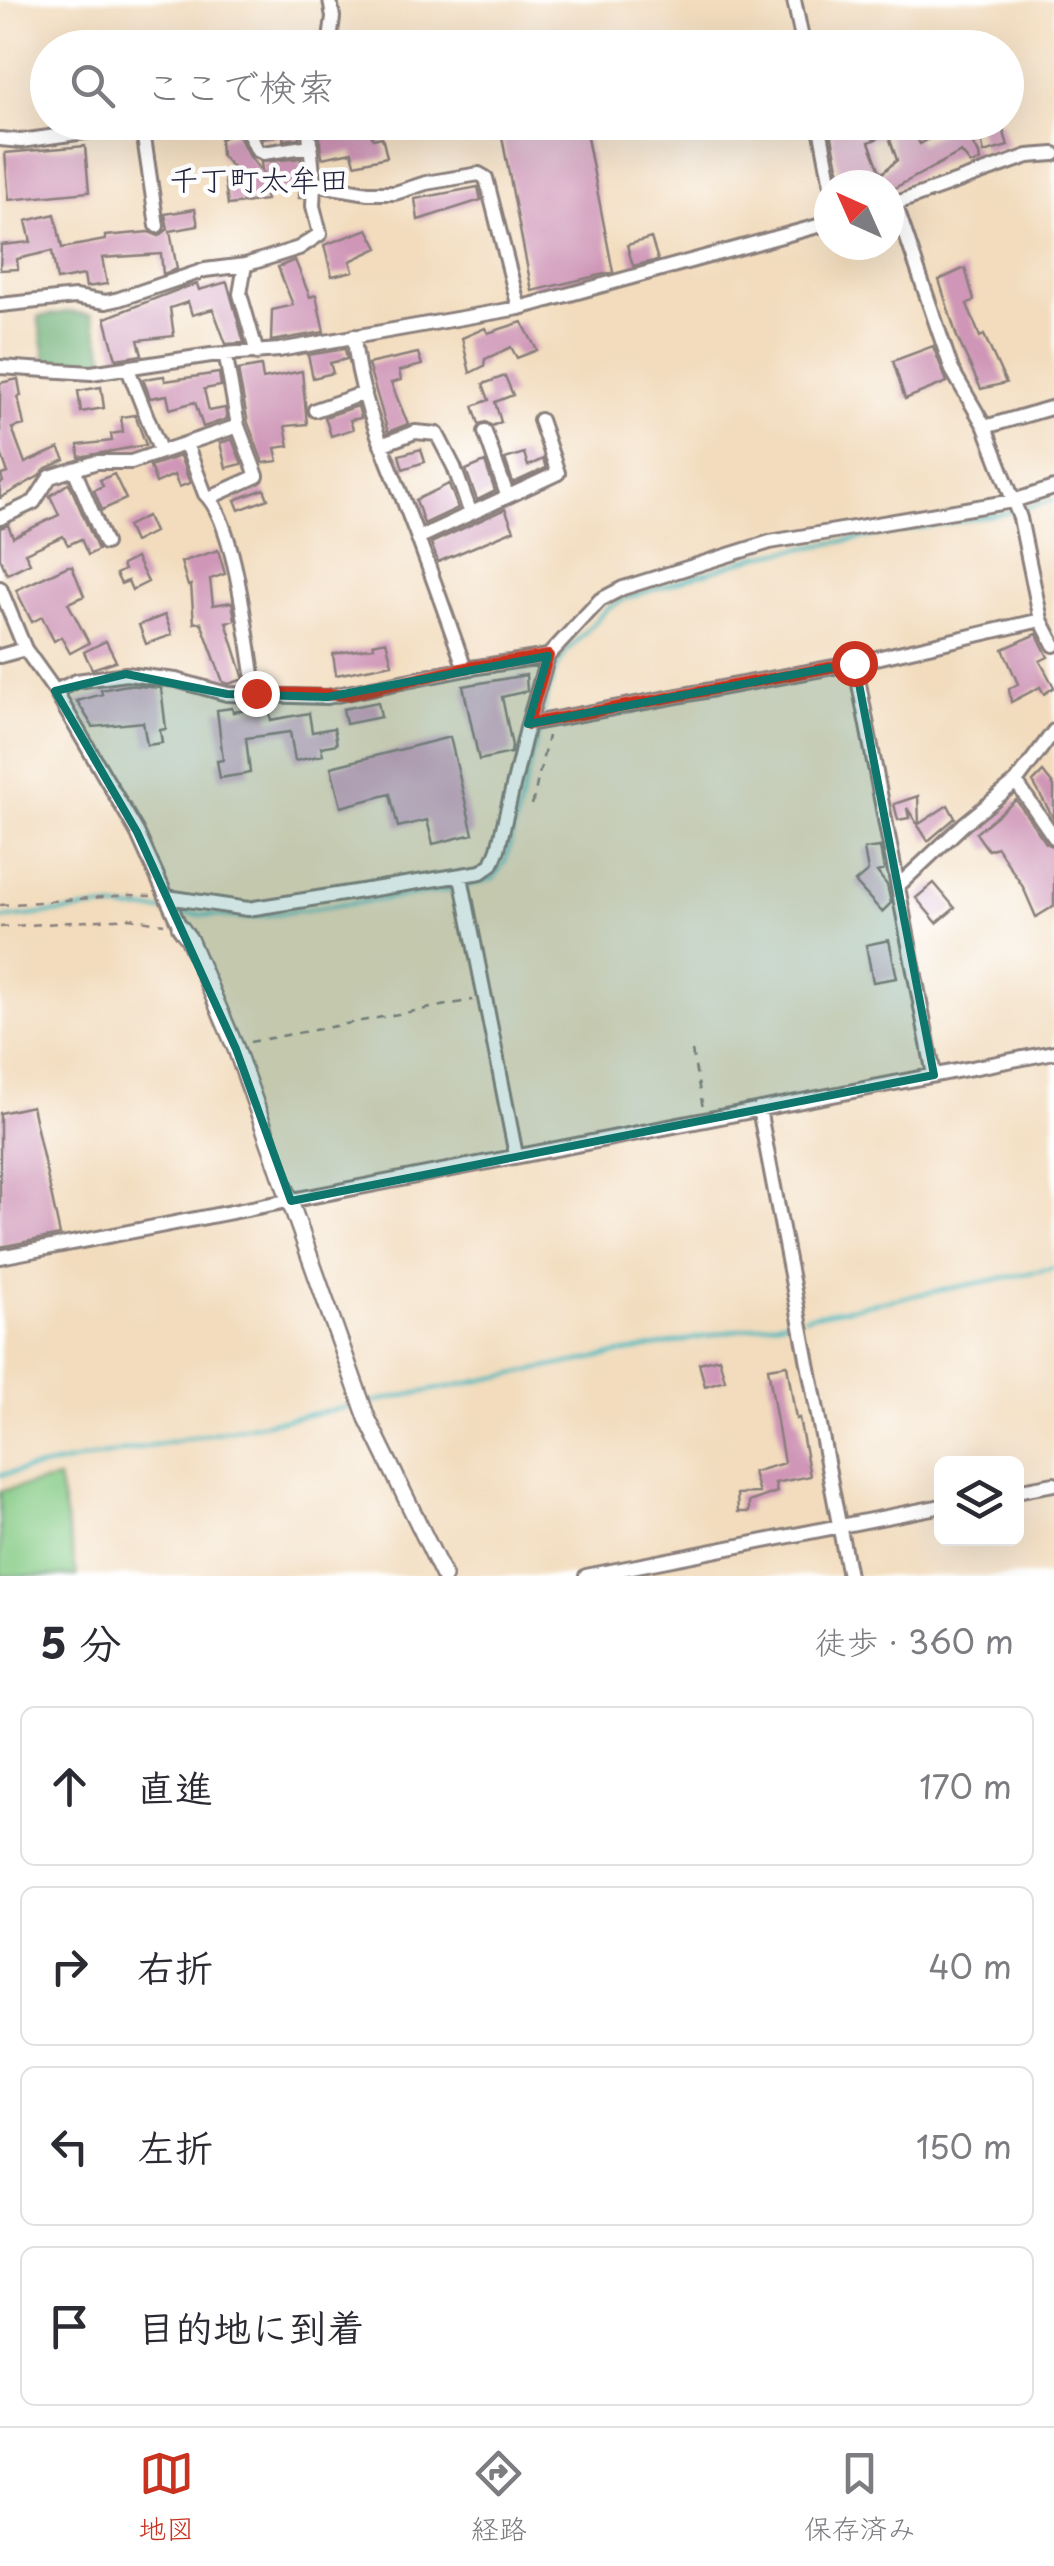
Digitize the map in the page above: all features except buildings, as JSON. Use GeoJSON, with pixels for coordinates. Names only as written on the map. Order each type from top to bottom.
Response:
{"type":"FeatureCollection","features":[{"type":"Feature","properties":{"kind":"street"},"geometry":{"type":"LineString","coordinates":[[330,0],[331,30]]}},
{"type":"Feature","properties":{"kind":"street"},"geometry":{"type":"LineString","coordinates":[[794,0],[800,30]]}},
{"type":"Feature","properties":{"kind":"street"},"geometry":{"type":"LineString","coordinates":[[0,139],[30,140]]}},
{"type":"Feature","properties":{"kind":"street"},"geometry":{"type":"LineString","coordinates":[[149,140],[157,226]]}},
{"type":"Feature","properties":{"kind":"street"},"geometry":{"type":"LineString","coordinates":[[252,140],[263,154],[311,146]]}},
{"type":"Feature","properties":{"kind":"street"},"geometry":{"type":"LineString","coordinates":[[0,306],[75,297],[106,302],[205,270],[245,265],[299,248],[320,234],[313,206],[310,140]]}},
{"type":"Feature","properties":{"kind":"street"},"geometry":{"type":"LineString","coordinates":[[822,140],[828,170]]}},
{"type":"Feature","properties":{"kind":"street"},"geometry":{"type":"LineString","coordinates":[[904,200],[1028,156],[1054,154]]}},
{"type":"Feature","properties":{"kind":"street"},"geometry":{"type":"LineString","coordinates":[[314,184],[395,193],[479,174],[486,178],[519,308]]}},
{"type":"Feature","properties":{"kind":"street"},"geometry":{"type":"LineString","coordinates":[[0,367],[92,373],[128,369],[211,355],[256,353],[519,308],[814,227]]}},
{"type":"Feature","properties":{"kind":"street"},"geometry":{"type":"LineString","coordinates":[[904,237],[952,370],[985,426],[1016,508],[1041,620],[1054,645]]}},
{"type":"Feature","properties":{"kind":"street"},"geometry":{"type":"LineString","coordinates":[[245,265],[240,294],[256,353]]}},
{"type":"Feature","properties":{"kind":"street"},"geometry":{"type":"LineString","coordinates":[[354,336],[365,393],[381,445],[465,668]]}},
{"type":"Feature","properties":{"kind":"street"},"geometry":{"type":"LineString","coordinates":[[211,500],[258,476],[238,426],[226,356]]}},
{"type":"Feature","properties":{"kind":"street"},"geometry":{"type":"LineString","coordinates":[[128,369],[160,450]]}},
{"type":"Feature","properties":{"kind":"street"},"geometry":{"type":"LineString","coordinates":[[315,410],[365,393]]}},
{"type":"Feature","properties":{"kind":"street"},"geometry":{"type":"LineString","coordinates":[[985,426],[1054,407]]}},
{"type":"Feature","properties":{"kind":"street"},"geometry":{"type":"LineString","coordinates":[[418,538],[558,472],[540,420]]}},
{"type":"Feature","properties":{"kind":"street"},"geometry":{"type":"LineString","coordinates":[[0,518],[34,502],[50,478],[74,468],[96,462],[130,462],[238,426]]}},
{"type":"Feature","properties":{"kind":"street"},"geometry":{"type":"LineString","coordinates":[[381,445],[414,432],[436,434],[454,467],[470,512]]}},
{"type":"Feature","properties":{"kind":"street"},"geometry":{"type":"LineString","coordinates":[[485,432],[507,495]]}},
{"type":"Feature","properties":{"kind":"street"},"geometry":{"type":"LineString","coordinates":[[186,444],[228,540],[256,693]]}},
{"type":"Feature","properties":{"kind":"street"},"geometry":{"type":"LineString","coordinates":[[74,468],[105,543]]}},
{"type":"Feature","properties":{"kind":"street"},"geometry":{"type":"LineString","coordinates":[[168,899],[248,909],[463,884],[492,864],[498,850],[548,656],[600,600],[623,588],[770,542],[1016,508],[1054,488]]}},
{"type":"Feature","properties":{"kind":"street"},"geometry":{"type":"LineString","coordinates":[[0,588],[25,649],[55,691],[137,832],[178,923],[190,940],[234,1045],[368,1418],[444,1576]]}},
{"type":"Feature","properties":{"kind":"street"},"geometry":{"type":"LineString","coordinates":[[531,723],[854,663],[1041,620]]}},
{"type":"Feature","properties":{"kind":"street"},"geometry":{"type":"LineString","coordinates":[[0,656],[25,649]]}},
{"type":"Feature","properties":{"kind":"street"},"geometry":{"type":"LineString","coordinates":[[55,691],[77,681],[126,674],[176,680],[227,694],[348,695],[465,668],[548,656]]}},
{"type":"Feature","properties":{"kind":"street"},"geometry":{"type":"LineString","coordinates":[[854,663],[934,1075]]}},
{"type":"Feature","properties":{"kind":"street"},"geometry":{"type":"LineString","coordinates":[[898,886],[1016,782],[1054,731]]}},
{"type":"Feature","properties":{"kind":"street"},"geometry":{"type":"LineString","coordinates":[[1016,782],[1054,837]]}},
{"type":"Feature","properties":{"kind":"street"},"geometry":{"type":"LineString","coordinates":[[463,884],[516,1155]]}},
{"type":"Feature","properties":{"kind":"street"},"geometry":{"type":"LineString","coordinates":[[0,1258],[1054,1052]]}},
{"type":"Feature","properties":{"kind":"street"},"geometry":{"type":"LineString","coordinates":[[759,1109],[849,1576]]}},
{"type":"Feature","properties":{"kind":"street"},"geometry":{"type":"LineString","coordinates":[[1024,1490],[1054,1484]]}},
{"type":"Feature","properties":{"kind":"street"},"geometry":{"type":"LineString","coordinates":[[586,1576],[934,1508]]}},
{"type":"Feature","properties":{"kind":"path"},"geometry":{"type":"LineString","coordinates":[[532,805],[551,720]]}},
{"type":"Feature","properties":{"kind":"path"},"geometry":{"type":"LineString","coordinates":[[0,906],[129,894],[168,899]]}},
{"type":"Feature","properties":{"kind":"path"},"geometry":{"type":"LineString","coordinates":[[0,927],[130,918],[178,923]]}},
{"type":"Feature","properties":{"kind":"path"},"geometry":{"type":"LineString","coordinates":[[234,1045],[486,998]]}},
{"type":"Feature","properties":{"kind":"path"},"geometry":{"type":"LineString","coordinates":[[692,1051],[705,1119]]}},
{"type":"Feature","properties":{"kind":"highlighted area"},"geometry":{"type":"Polygon","coordinates":[[[548,656],[528,724],[855,663],[934,1075],[291,1201],[236,1049],[137,832],[55,691],[126,674],[227,694],[327,697],[548,656]]]}},
{"type":"Feature","properties":{"kind":"green space"},"geometry":{"type":"Polygon","coordinates":[[[67,312],[92,315],[108,368],[47,367],[38,317],[67,312]]]}},
{"type":"Feature","properties":{"kind":"green space"},"geometry":{"type":"Polygon","coordinates":[[[58,1479],[77,1576],[0,1576],[0,1491],[58,1479]]]}},
{"type":"Feature","properties":{"kind":"waterway"},"geometry":{"type":"LineString","coordinates":[[542,716],[555,671],[566,652],[607,609],[627,598],[758,556],[1006,513],[1054,500]]}},
{"type":"Feature","properties":{"kind":"waterway"},"geometry":{"type":"LineString","coordinates":[[178,913],[245,918],[451,890],[494,878],[506,859],[540,725]]}},
{"type":"Feature","properties":{"kind":"waterway"},"geometry":{"type":"LineString","coordinates":[[0,919],[95,908],[169,911]]}},
{"type":"Feature","properties":{"kind":"waterway"},"geometry":{"type":"LineString","coordinates":[[804,1317],[1054,1268]]}},
{"type":"Feature","properties":{"kind":"waterway"},"geometry":{"type":"LineString","coordinates":[[367,1403],[794,1319]]}},
{"type":"Feature","properties":{"kind":"waterway"},"geometry":{"type":"LineString","coordinates":[[0,1475],[358,1405]]}},
{"type":"Feature","properties":{"kind":"district","name":"千丁町太牟田"},"geometry":{"type":"Point","coordinates":[259,178]}},
{"type":"Feature","properties":{"kind":"route"},"geometry":{"type":"LineString","coordinates":[[256,693],[348,695],[465,668],[548,656],[528,724],[854,663]]}}]}
